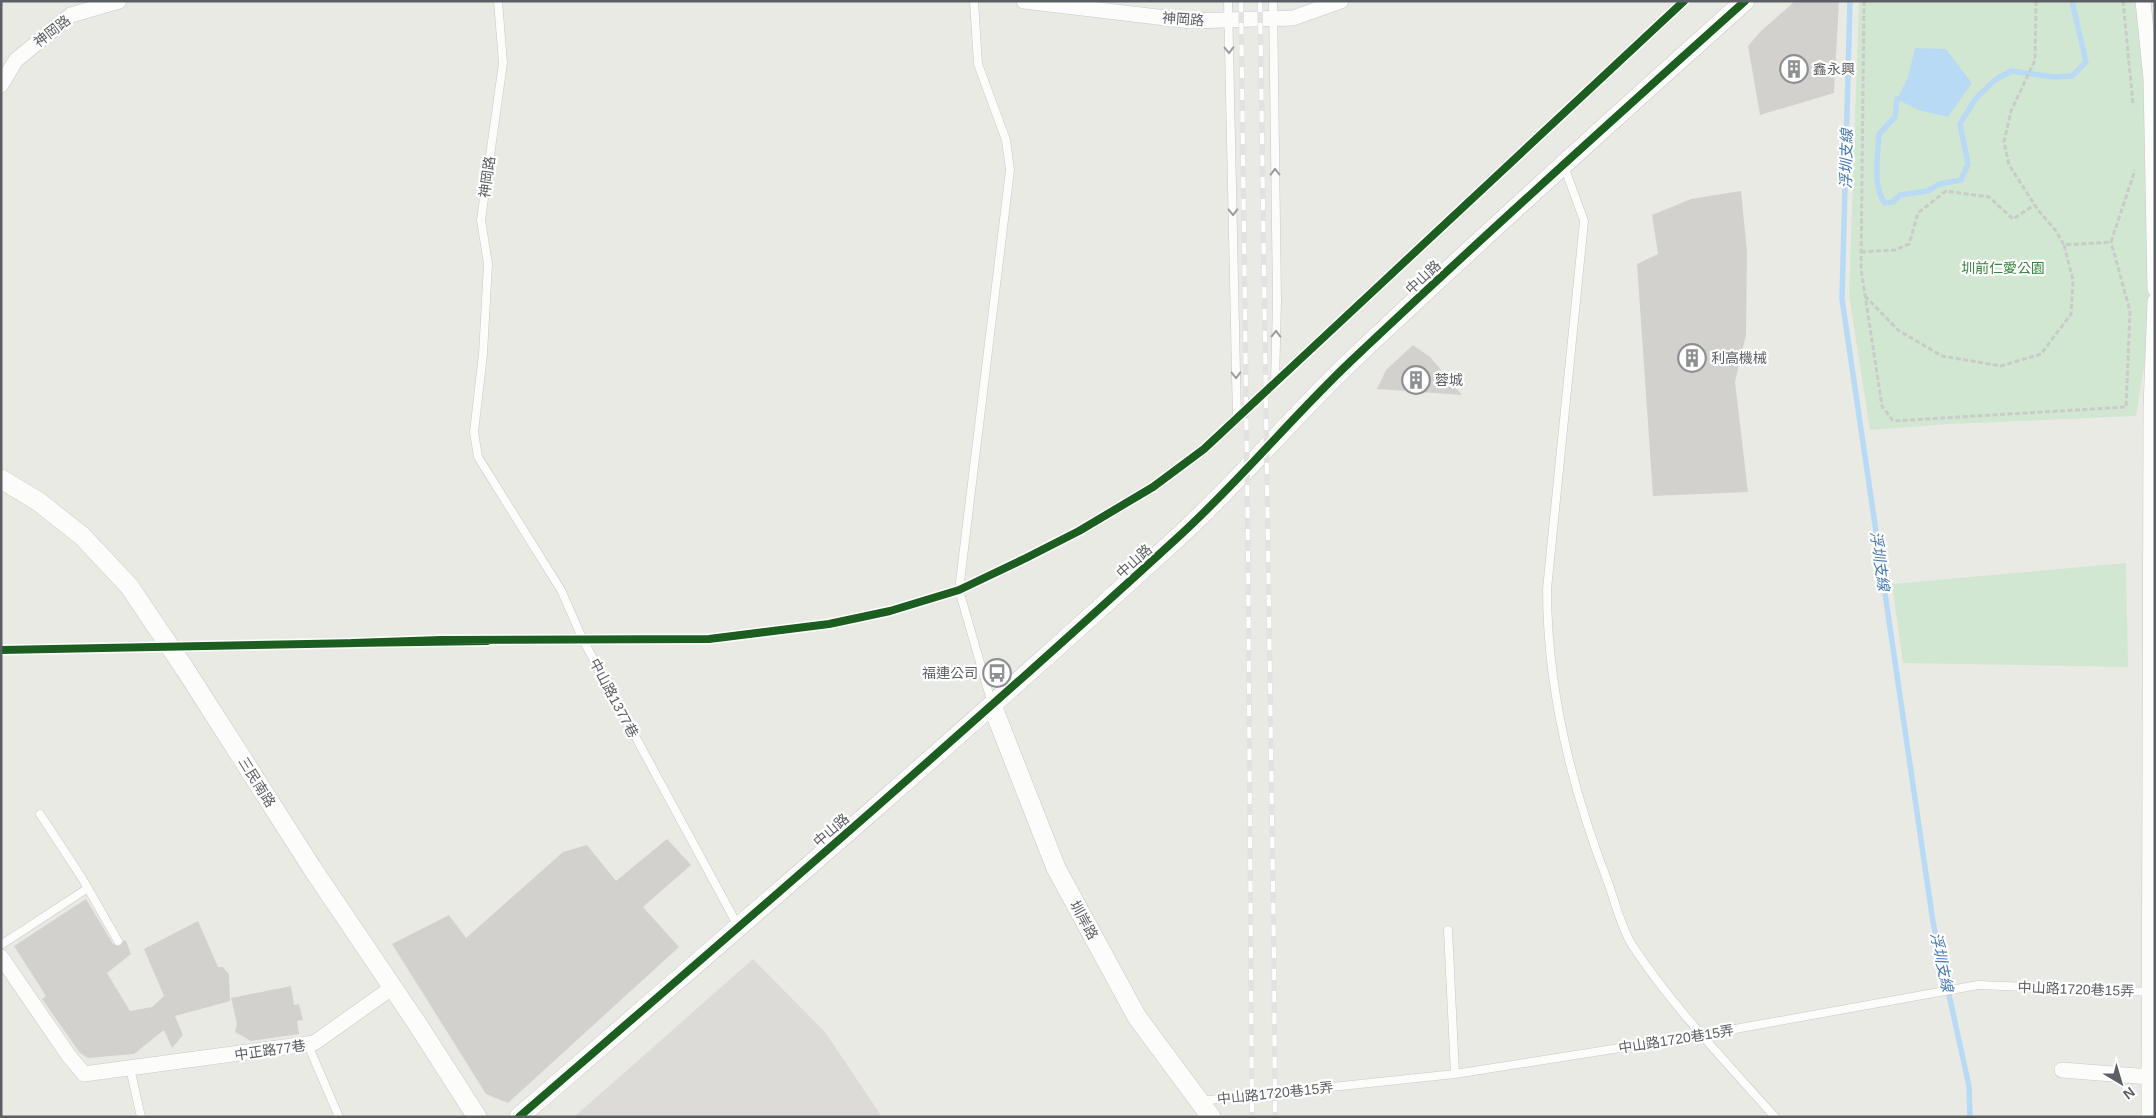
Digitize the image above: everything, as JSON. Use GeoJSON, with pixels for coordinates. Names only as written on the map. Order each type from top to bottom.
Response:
{"type":"FeatureCollection","features":[{"type":"Feature","properties":{"kind":"street","name":"神岡路"},"geometry":{"type":"LineString","coordinates":[[1,85],[16,60],[71,15],[119,1]]}},
{"type":"Feature","properties":{"kind":"street","name":"神岡路"},"geometry":{"type":"LineString","coordinates":[[1024,1],[1191,21],[1294,18],[1340,1]]}},
{"type":"Feature","properties":{"kind":"street","name":"中山路"},"geometry":{"type":"LineString","coordinates":[[519,1117],[739,928],[1181,535],[1348,364],[1563,164],[1744,1]]}},
{"type":"Feature","properties":{"kind":"street"},"geometry":{"type":"LineString","coordinates":[[2144,1],[2151,79],[2155,289]]}},
{"type":"Feature","properties":{"kind":"street"},"geometry":{"type":"LineString","coordinates":[[2150,1117],[2151,408],[2155,301]]}},
{"type":"Feature","properties":{"kind":"street","name":"三民南路"},"geometry":{"type":"LineString","coordinates":[[1,479],[39,502],[82,536],[129,586],[185,669],[312,868],[478,1117]]}},
{"type":"Feature","properties":{"kind":"street","name":"圳岸路"},"geometry":{"type":"LineString","coordinates":[[992,705],[1056,868],[1137,1017],[1211,1117]]}},
{"type":"Feature","properties":{"kind":"street","name":"中正路77巷"},"geometry":{"type":"LineString","coordinates":[[1,956],[84,1074],[308,1045],[314,1043],[392,987]]}},
{"type":"Feature","properties":{"kind":"street"},"geometry":{"type":"LineString","coordinates":[[2062,1070],[2150,1077]]}},
{"type":"Feature","properties":{"kind":"lane","name":"神岡路"},"geometry":{"type":"LineString","coordinates":[[482,354],[488,264],[481,220],[503,63],[498,1]]}},
{"type":"Feature","properties":{"kind":"lane"},"geometry":{"type":"LineString","coordinates":[[974,1],[978,64],[1006,140],[1010,170],[960,590],[992,705]]}},
{"type":"Feature","properties":{"kind":"lane"},"geometry":{"type":"LineString","coordinates":[[1228,1],[1237,420]]}},
{"type":"Feature","properties":{"kind":"lane"},"geometry":{"type":"LineString","coordinates":[[1273,1],[1277,300],[1275,383]]}},
{"type":"Feature","properties":{"kind":"lane"},"geometry":{"type":"LineString","coordinates":[[1563,164],[1584,221],[1548,589],[1548,630],[1558,715],[1580,801],[1597,856],[1631,943],[1672,1000],[1775,1117]]}},
{"type":"Feature","properties":{"kind":"lane","name":"中山路1377巷"},"geometry":{"type":"LineString","coordinates":[[482,354],[474,432],[478,458],[561,590],[583,640],[739,928]]}},
{"type":"Feature","properties":{"kind":"lane"},"geometry":{"type":"LineString","coordinates":[[40,814],[88,888],[118,941]]}},
{"type":"Feature","properties":{"kind":"lane"},"geometry":{"type":"LineString","coordinates":[[1,945],[88,888]]}},
{"type":"Feature","properties":{"kind":"lane"},"geometry":{"type":"LineString","coordinates":[[1448,930],[1455,1074]]}},
{"type":"Feature","properties":{"kind":"lane","name":"中山路1720巷15弄"},"geometry":{"type":"LineString","coordinates":[[1200,1101],[1455,1074],[1702,1035],[1978,985],[2151,992]]}},
{"type":"Feature","properties":{"kind":"lane"},"geometry":{"type":"LineString","coordinates":[[308,1045],[339,1117]]}},
{"type":"Feature","properties":{"kind":"lane"},"geometry":{"type":"LineString","coordinates":[[130,1068],[141,1117]]}},
{"type":"Feature","properties":{"kind":"path"},"geometry":{"type":"LineString","coordinates":[[1864,1],[1861,269],[1882,406],[1892,421],[2126,407],[2130,310],[2111,242],[2138,163]]}},
{"type":"Feature","properties":{"kind":"path"},"geometry":{"type":"LineString","coordinates":[[1865,295],[1898,330],[1942,356],[2001,366],[2041,354],[2071,314],[2073,280],[2064,245],[2056,231],[2034,205],[2009,165],[2004,142],[2011,112],[2035,60],[2036,1]]}},
{"type":"Feature","properties":{"kind":"path"},"geometry":{"type":"LineString","coordinates":[[2122,1],[2133,104]]}},
{"type":"Feature","properties":{"kind":"path"},"geometry":{"type":"LineString","coordinates":[[1861,252],[1894,250],[1909,244],[1918,212],[1946,191],[1989,197],[2013,219],[2034,205]]}},
{"type":"Feature","properties":{"kind":"path"},"geometry":{"type":"LineString","coordinates":[[2064,245],[2111,242]]}},
{"type":"Feature","properties":{"kind":"shaded area"},"geometry":{"type":"Polygon","coordinates":[[[753,959],[825,1032],[882,1117],[574,1117],[753,959]]]}},
{"type":"Feature","properties":{"kind":"green space","name":"圳前仁愛公園"},"geometry":{"type":"Polygon","coordinates":[[[1859,1],[2143,1],[2155,298],[2136,416],[1950,424],[1870,430],[1849,295],[1859,1]]]}},
{"type":"Feature","properties":{"kind":"green space"},"geometry":{"type":"Polygon","coordinates":[[[2126,563],[2128,667],[1903,663],[1892,584],[2126,563]]]}},
{"type":"Feature","properties":{"kind":"water"},"geometry":{"type":"Polygon","coordinates":[[[1915,48],[1946,49],[1972,83],[1948,117],[1918,110],[1897,99],[1908,77],[1915,48]]]}},
{"type":"Feature","properties":{"kind":"building","name":"鑫永興"},"geometry":{"type":"Polygon","coordinates":[[[1795,1],[1839,1],[1834,93],[1760,115],[1748,46],[1761,31],[1795,1]]]}},
{"type":"Feature","properties":{"kind":"building","name":"利高機械"},"geometry":{"type":"Polygon","coordinates":[[[1741,191],[1747,252],[1746,335],[1735,382],[1748,492],[1653,496],[1637,264],[1658,254],[1652,215],[1691,199],[1741,191]]]}},
{"type":"Feature","properties":{"kind":"building","name":"蓉城"},"geometry":{"type":"Polygon","coordinates":[[[1413,345],[1430,357],[1462,395],[1377,389],[1386,370],[1413,345]]]}},
{"type":"Feature","properties":{"kind":"building"},"geometry":{"type":"Polygon","coordinates":[[[667,839],[691,865],[643,907],[679,947],[508,1103],[486,1094],[392,944],[449,915],[466,938],[563,852],[587,845],[616,881],[667,839]]]}},
{"type":"Feature","properties":{"kind":"building"},"geometry":{"type":"Polygon","coordinates":[[[86,899],[113,944],[120,946],[124,940],[126,941],[131,954],[107,973],[130,1011],[152,1007],[164,996],[144,949],[198,921],[218,967],[223,967],[229,974],[230,1001],[175,1016],[183,1035],[172,1048],[164,1030],[134,1054],[88,1058],[80,1053],[42,999],[46,996],[14,946],[86,899]]]}},
{"type":"Feature","properties":{"kind":"building"},"geometry":{"type":"Polygon","coordinates":[[[291,986],[294,1005],[299,1004],[303,1020],[297,1021],[299,1034],[251,1041],[235,1032],[237,1024],[231,998],[291,986]]]}},
{"type":"Feature","properties":{"kind":"waterway","name":"浮圳支線"},"geometry":{"type":"LineString","coordinates":[[1850,1],[1842,299],[1933,922],[1969,1086],[1970,1117]]}},
{"type":"Feature","properties":{"kind":"waterway"},"geometry":{"type":"LineString","coordinates":[[1897,99],[1895,117],[1879,134],[1877,180],[1878,189],[1885,203],[1893,202],[1900,195],[1928,191],[1939,184],[1961,180],[1968,164],[1960,124],[1976,98],[1995,80],[2011,71],[2054,77],[2072,76],[2086,62],[2072,1]]}},
{"type":"Feature","properties":{"kind":"railway"},"geometry":{"type":"LineString","coordinates":[[1241,1],[1248,549],[1252,1117]]}},
{"type":"Feature","properties":{"kind":"railway"},"geometry":{"type":"LineString","coordinates":[[1260,1],[1275,1117]]}},
{"type":"Feature","properties":{"kind":"cycle path"},"geometry":{"type":"LineString","coordinates":[[487,641],[352,643],[441,640],[709,639],[829,624],[890,611],[959,590],[1079,531],[1153,487],[1204,449],[1684,1]]}},
{"type":"Feature","properties":{"kind":"cycle path"},"geometry":{"type":"LineString","coordinates":[[519,1117],[932,758],[1095,613],[1199,518],[1351,361],[1546,180],[1745,1]]}},
{"type":"Feature","properties":{"kind":"cycle path"},"geometry":{"type":"LineString","coordinates":[[1,650],[359,643]]}},
{"type":"Feature","properties":{"kind":"place","name":"鑫永興"},"geometry":{"type":"Point","coordinates":[1794,69]}},
{"type":"Feature","properties":{"kind":"place","name":"利高機械"},"geometry":{"type":"Point","coordinates":[1692,358]}},
{"type":"Feature","properties":{"kind":"place","name":"蓉城"},"geometry":{"type":"Point","coordinates":[1416,380]}},
{"type":"Feature","properties":{"kind":"place","name":"福連公司"},"geometry":{"type":"Point","coordinates":[997,673]}}]}
